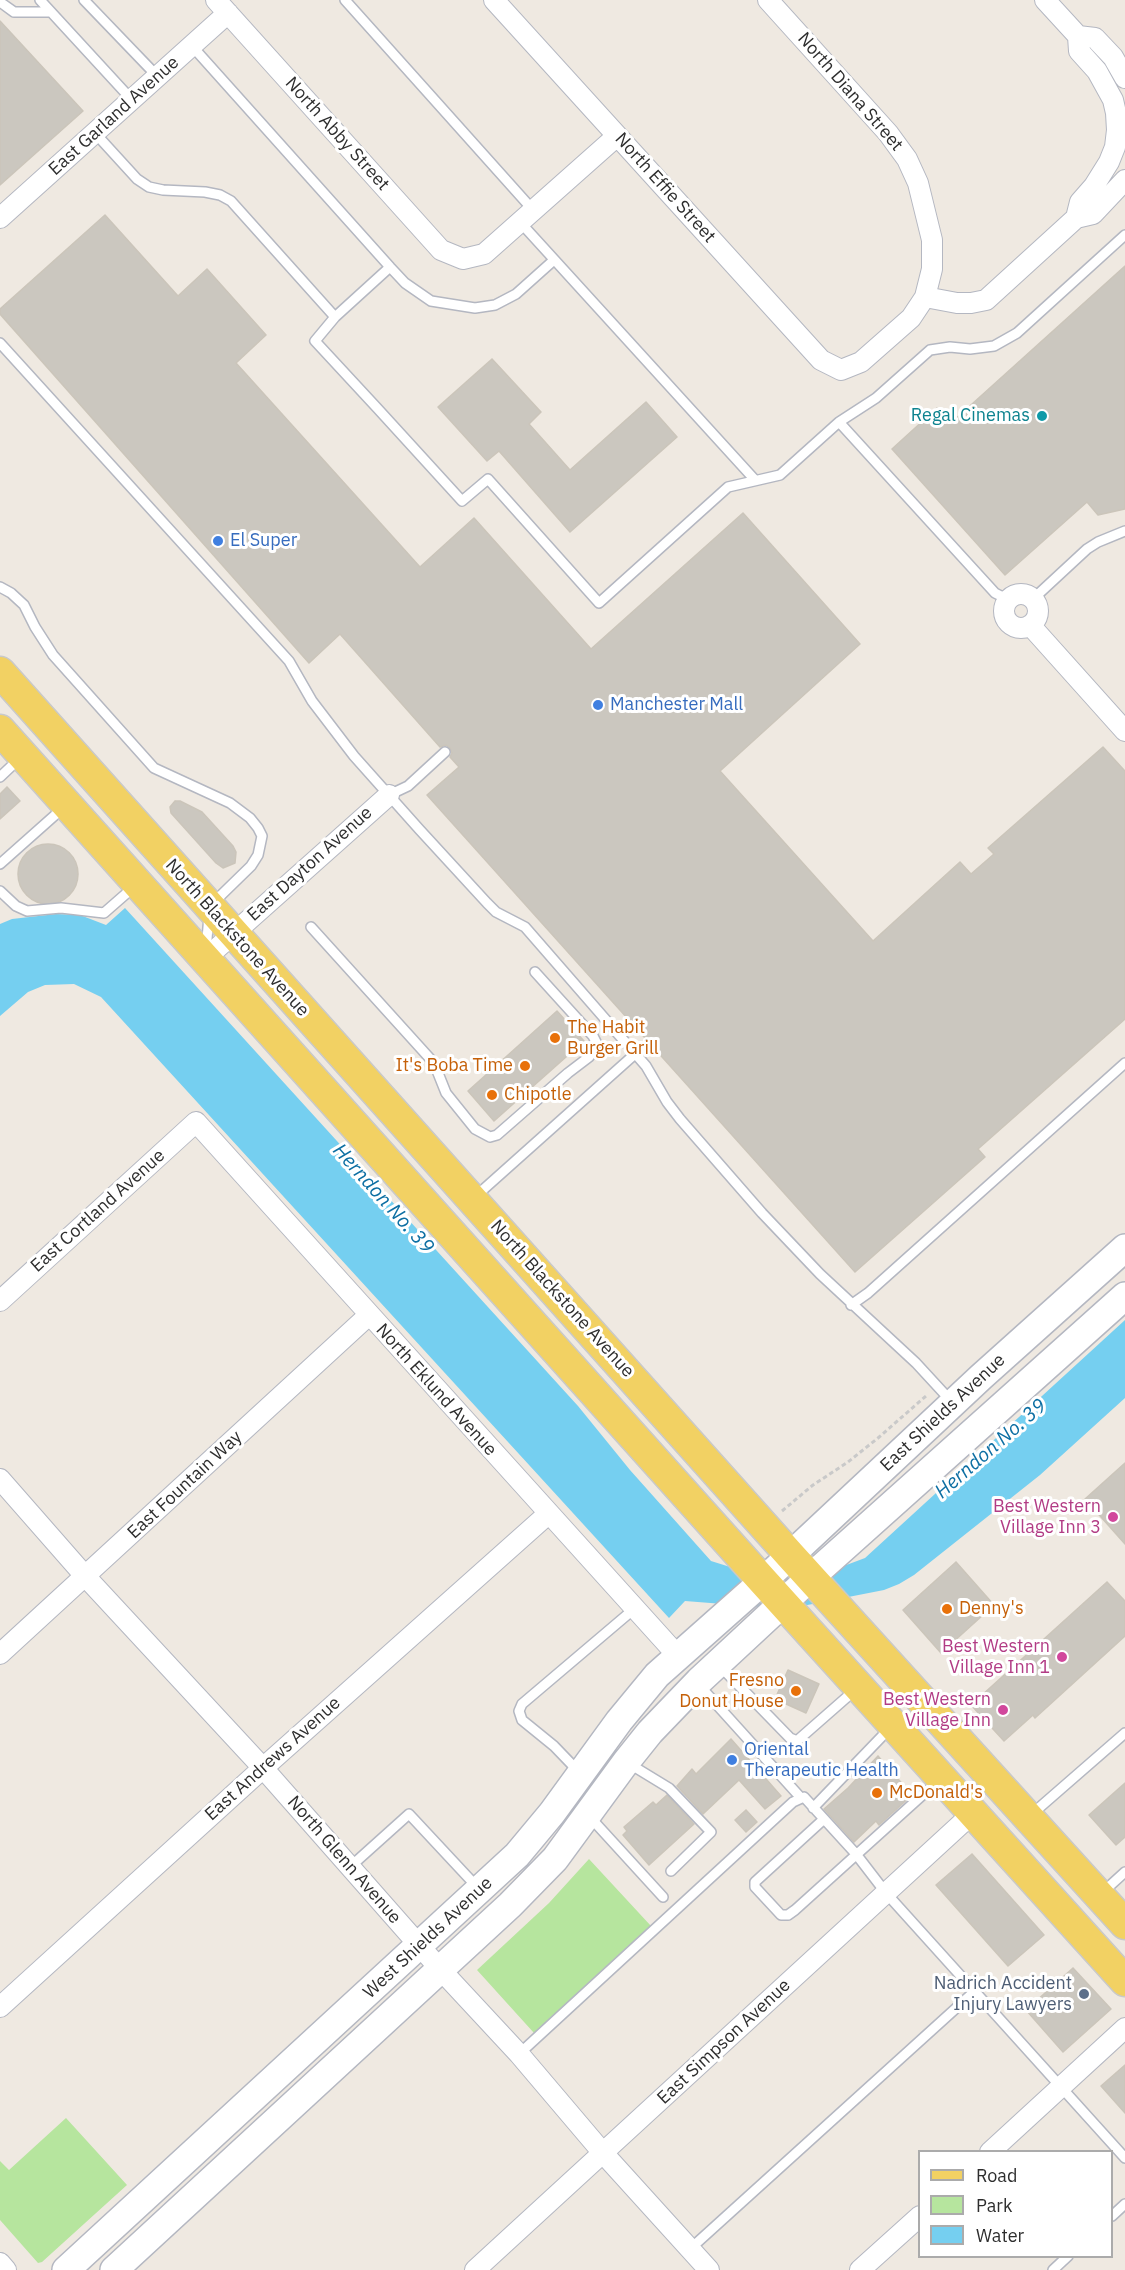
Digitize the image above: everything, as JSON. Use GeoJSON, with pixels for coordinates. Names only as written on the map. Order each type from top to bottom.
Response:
{"type":"FeatureCollection","features":[{"type":"Feature","properties":{"kind":"main road","name":"North Blackstone Avenue"},"geometry":{"type":"LineString","coordinates":[[0,672],[790,1555],[1125,1924]]}},
{"type":"Feature","properties":{"kind":"main road"},"geometry":{"type":"LineString","coordinates":[[0,698],[83,765]]}},
{"type":"Feature","properties":{"kind":"main road","name":"North Blackstone Avenue"},"geometry":{"type":"LineString","coordinates":[[0,730],[783,1604],[1125,1981]]}},
{"type":"Feature","properties":{"kind":"main road","name":"East Shields Avenue"},"geometry":{"type":"LineString","coordinates":[[763,1581],[953,1403],[1125,1248]]}},
{"type":"Feature","properties":{"kind":"main road","name":"East Shields Avenue"},"geometry":{"type":"LineString","coordinates":[[783,1604],[1125,1296]]}},
{"type":"Feature","properties":{"kind":"main road","name":"West Shields Avenue"},"geometry":{"type":"LineString","coordinates":[[66,2270],[517,1855],[657,1675],[763,1581]]}},
{"type":"Feature","properties":{"kind":"main road","name":"West Shields Avenue"},"geometry":{"type":"LineString","coordinates":[[114,2270],[510,1905],[555,1859],[650,1732],[697,1683],[783,1604]]}},
{"type":"Feature","properties":{"kind":"street","name":"North Effie Street"},"geometry":{"type":"LineString","coordinates":[[494,0],[821,360],[841,370],[861,362],[911,318],[925,297]]}},
{"type":"Feature","properties":{"kind":"street","name":"North Diana Street"},"geometry":{"type":"LineString","coordinates":[[768,0],[888,133],[907,159],[918,183],[932,240],[932,269],[925,297]]}},
{"type":"Feature","properties":{"kind":"street"},"geometry":{"type":"LineString","coordinates":[[1045,0],[1078,36],[1079,51],[1106,84],[1116,113],[1115,147],[1102,174],[1080,202],[1076,218]]}},
{"type":"Feature","properties":{"kind":"street","name":"East Garland Avenue"},"geometry":{"type":"LineString","coordinates":[[0,218],[192,46],[222,7]]}},
{"type":"Feature","properties":{"kind":"street","name":"North Abby Street"},"geometry":{"type":"LineString","coordinates":[[222,7],[441,250],[463,259],[484,254],[526,216]]}},
{"type":"Feature","properties":{"kind":"street"},"geometry":{"type":"LineString","coordinates":[[1078,36],[1095,38],[1113,57],[1125,78]]}},
{"type":"Feature","properties":{"kind":"street"},"geometry":{"type":"LineString","coordinates":[[526,216],[617,136]]}},
{"type":"Feature","properties":{"kind":"street"},"geometry":{"type":"LineString","coordinates":[[925,297],[957,303],[986,300],[1076,218],[1093,214],[1125,180]]}},
{"type":"Feature","properties":{"kind":"street"},"geometry":{"type":"LineString","coordinates":[[1023,595],[1033,600],[1038,613],[1030,625],[1017,627],[1008,621],[1004,610],[1008,600],[1023,595]]}},
{"type":"Feature","properties":{"kind":"street"},"geometry":{"type":"LineString","coordinates":[[1030,625],[1125,732]]}},
{"type":"Feature","properties":{"kind":"street","name":"East Dayton Avenue"},"geometry":{"type":"LineString","coordinates":[[206,958],[389,795]]}},
{"type":"Feature","properties":{"kind":"street","name":"East Cortland Avenue"},"geometry":{"type":"LineString","coordinates":[[0,1301],[196,1122]]}},
{"type":"Feature","properties":{"kind":"street","name":"North Eklund Avenue"},"geometry":{"type":"LineString","coordinates":[[196,1122],[678,1656]]}},
{"type":"Feature","properties":{"kind":"street","name":"East Fountain Way"},"geometry":{"type":"LineString","coordinates":[[0,1654],[369,1315]]}},
{"type":"Feature","properties":{"kind":"street","name":"North Glenn Avenue"},"geometry":{"type":"LineString","coordinates":[[0,1479],[85,1576],[263,1768],[709,2270]]}},
{"type":"Feature","properties":{"kind":"street","name":"East Andrews Avenue"},"geometry":{"type":"LineString","coordinates":[[0,2007],[548,1514]]}},
{"type":"Feature","properties":{"kind":"street","name":"East Simpson Avenue"},"geometry":{"type":"LineString","coordinates":[[475,2270],[973,1813]]}},
{"type":"Feature","properties":{"kind":"street"},"geometry":{"type":"LineString","coordinates":[[991,2150],[1125,2028]]}},
{"type":"Feature","properties":{"kind":"street"},"geometry":{"type":"LineString","coordinates":[[860,2270],[918,2218]]}},
{"type":"Feature","properties":{"kind":"street"},"geometry":{"type":"LineString","coordinates":[[0,2264],[6,2270]]}},
{"type":"Feature","properties":{"kind":"lane"},"geometry":{"type":"LineString","coordinates":[[40,0],[132,100]]}},
{"type":"Feature","properties":{"kind":"lane"},"geometry":{"type":"LineString","coordinates":[[84,0],[158,77]]}},
{"type":"Feature","properties":{"kind":"lane"},"geometry":{"type":"LineString","coordinates":[[345,0],[526,216],[554,260],[755,480]]}},
{"type":"Feature","properties":{"kind":"lane"},"geometry":{"type":"LineString","coordinates":[[0,2],[14,12],[50,12]]}},
{"type":"Feature","properties":{"kind":"lane"},"geometry":{"type":"LineString","coordinates":[[192,46],[390,267],[405,283],[431,301],[475,308],[495,305],[516,294],[554,260]]}},
{"type":"Feature","properties":{"kind":"lane"},"geometry":{"type":"LineString","coordinates":[[95,133],[137,179],[149,187],[205,192],[220,195],[231,201],[335,317]]}},
{"type":"Feature","properties":{"kind":"lane"},"geometry":{"type":"LineString","coordinates":[[390,267],[335,317],[315,340],[462,501],[488,478],[599,603],[728,487],[780,475],[839,422],[876,398],[930,350],[950,346],[970,349],[994,346],[1017,333],[1125,236]]}},
{"type":"Feature","properties":{"kind":"lane"},"geometry":{"type":"LineString","coordinates":[[0,343],[289,661],[312,701],[354,756],[389,795],[496,912],[525,927],[646,1066],[680,1119],[783,1236],[851,1305],[915,1363],[953,1403]]}},
{"type":"Feature","properties":{"kind":"lane"},"geometry":{"type":"LineString","coordinates":[[839,422],[994,593],[1008,600]]}},
{"type":"Feature","properties":{"kind":"lane"},"geometry":{"type":"LineString","coordinates":[[1033,600],[1087,549],[1125,531]]}},
{"type":"Feature","properties":{"kind":"lane"},"geometry":{"type":"LineString","coordinates":[[0,587],[24,605],[45,643],[78,684],[154,768],[230,803],[250,818],[258,828],[262,836],[258,855],[251,866],[209,906],[206,958]]}},
{"type":"Feature","properties":{"kind":"lane"},"geometry":{"type":"LineString","coordinates":[[389,795],[408,786],[445,752]]}},
{"type":"Feature","properties":{"kind":"lane"},"geometry":{"type":"LineString","coordinates":[[0,777],[23,756]]}},
{"type":"Feature","properties":{"kind":"lane"},"geometry":{"type":"LineString","coordinates":[[0,864],[67,804]]}},
{"type":"Feature","properties":{"kind":"lane"},"geometry":{"type":"LineString","coordinates":[[0,891],[16,906],[27,911],[61,908],[104,913],[138,883]]}},
{"type":"Feature","properties":{"kind":"lane"},"geometry":{"type":"LineString","coordinates":[[311,927],[434,1063],[446,1093],[475,1129],[490,1137],[497,1136],[589,1057],[594,1050],[596,1042],[593,1036],[535,972]]}},
{"type":"Feature","properties":{"kind":"lane"},"geometry":{"type":"LineString","coordinates":[[472,1200],[635,1054]]}},
{"type":"Feature","properties":{"kind":"lane"},"geometry":{"type":"LineString","coordinates":[[851,1305],[886,1277],[1125,1063]]}},
{"type":"Feature","properties":{"kind":"lane"},"geometry":{"type":"LineString","coordinates":[[581,1774],[554,1746],[522,1720],[519,1711],[522,1704],[634,1609]]}},
{"type":"Feature","properties":{"kind":"lane"},"geometry":{"type":"LineString","coordinates":[[718,1664],[790,1738],[795,1740],[798,1740],[859,1686]]}},
{"type":"Feature","properties":{"kind":"lane"},"geometry":{"type":"LineString","coordinates":[[697,1683],[801,1798],[804,1797],[856,1854],[886,1893],[1125,2158]]}},
{"type":"Feature","properties":{"kind":"lane"},"geometry":{"type":"LineString","coordinates":[[813,1808],[894,1724]]}},
{"type":"Feature","properties":{"kind":"lane"},"geometry":{"type":"LineString","coordinates":[[1028,1818],[1125,1733]]}},
{"type":"Feature","properties":{"kind":"lane"},"geometry":{"type":"LineString","coordinates":[[626,1762],[669,1788],[711,1832],[671,1871]]}},
{"type":"Feature","properties":{"kind":"lane"},"geometry":{"type":"LineString","coordinates":[[824,1819],[755,1882],[754,1887],[781,1915],[788,1915],[942,1777]]}},
{"type":"Feature","properties":{"kind":"lane"},"geometry":{"type":"LineString","coordinates":[[519,2054],[696,1890],[793,1802],[801,1798]]}},
{"type":"Feature","properties":{"kind":"lane"},"geometry":{"type":"LineString","coordinates":[[350,1867],[409,1814],[480,1889]]}},
{"type":"Feature","properties":{"kind":"lane"},"geometry":{"type":"LineString","coordinates":[[587,1814],[663,1897]]}},
{"type":"Feature","properties":{"kind":"lane"},"geometry":{"type":"LineString","coordinates":[[1098,1895],[1125,1872]]}},
{"type":"Feature","properties":{"kind":"lane"},"geometry":{"type":"LineString","coordinates":[[690,2249],[975,1991]]}},
{"type":"Feature","properties":{"kind":"lane"},"geometry":{"type":"LineString","coordinates":[[1113,2215],[1125,2204]]}},
{"type":"Feature","properties":{"kind":"lane"},"geometry":{"type":"LineString","coordinates":[[1053,2270],[1066,2258]]}},
{"type":"Feature","properties":{"kind":"path"},"geometry":{"type":"LineString","coordinates":[[780,1513],[813,1485],[879,1438],[926,1396]]}},
{"type":"Feature","properties":{"kind":"green space"},"geometry":{"type":"Polygon","coordinates":[[[589,1859],[651,1926],[534,2033],[477,1970],[549,1903],[589,1859]]]}},
{"type":"Feature","properties":{"kind":"green space"},"geometry":{"type":"Polygon","coordinates":[[[66,2118],[127,2185],[42,2262],[38,2263],[0,2220],[0,2161],[9,2170],[66,2118]]]}},
{"type":"Feature","properties":{"kind":"water","name":"Herndon No. 39"},"geometry":{"type":"Polygon","coordinates":[[[125,908],[578,1406],[630,1470],[711,1561],[743,1571],[841,1567],[865,1558],[1125,1320],[1125,1398],[1040,1475],[914,1575],[899,1584],[884,1590],[787,1609],[685,1601],[669,1618],[101,997],[74,984],[45,985],[28,992],[0,1016],[0,924],[12,919],[56,914],[80,915],[106,925],[125,908]]]}},
{"type":"Feature","properties":{"kind":"building"},"geometry":{"type":"Polygon","coordinates":[[[0,21],[83,111],[0,185],[0,21]]]}},
{"type":"Feature","properties":{"kind":"building","name":"Manchester Mall"},"geometry":{"type":"Polygon","coordinates":[[[105,215],[178,296],[207,269],[266,335],[236,363],[420,567],[474,518],[591,649],[743,513],[860,644],[720,771],[873,941],[960,862],[971,874],[994,854],[988,848],[1103,747],[1125,771],[1125,1019],[978,1149],[985,1157],[855,1272],[427,795],[459,767],[450,757],[452,753],[450,748],[446,745],[440,747],[340,634],[309,663],[0,314],[0,309],[105,215]]]}},
{"type":"Feature","properties":{"kind":"building","name":"Regal Cinemas"},"geometry":{"type":"Polygon","coordinates":[[[1125,266],[1125,509],[1098,515],[1087,502],[1005,575],[892,449],[937,408],[951,423],[1125,266]]]}},
{"type":"Feature","properties":{"kind":"building"},"geometry":{"type":"Polygon","coordinates":[[[492,359],[541,412],[529,424],[570,470],[646,402],[677,437],[570,532],[499,451],[487,461],[438,407],[492,359]]]}},
{"type":"Feature","properties":{"kind":"building"},"geometry":{"type":"Polygon","coordinates":[[[7,787],[20,801],[0,819],[0,794],[7,787]]]}},
{"type":"Feature","properties":{"kind":"building"},"geometry":{"type":"Polygon","coordinates":[[[175,801],[180,801],[202,812],[233,846],[236,852],[235,863],[223,868],[216,863],[171,813],[170,807],[175,801]]]}},
{"type":"Feature","properties":{"kind":"building"},"geometry":{"type":"Polygon","coordinates":[[[42,844],[54,844],[65,849],[73,857],[78,874],[76,886],[65,899],[54,904],[42,904],[31,899],[23,891],[18,880],[18,868],[23,857],[31,849],[42,844]]]}},
{"type":"Feature","properties":{"kind":"building"},"geometry":{"type":"Polygon","coordinates":[[[557,1011],[584,1041],[494,1121],[468,1091],[557,1011]]]}},
{"type":"Feature","properties":{"kind":"building","name":"Best Western Village Inn 3"},"geometry":{"type":"Polygon","coordinates":[[[1125,1463],[1125,1544],[1085,1499],[1125,1463]]]}},
{"type":"Feature","properties":{"kind":"building"},"geometry":{"type":"Polygon","coordinates":[[[956,1562],[994,1605],[941,1653],[903,1610],[956,1562]]]}},
{"type":"Feature","properties":{"kind":"building","name":"Best Western Village Inn 1"},"geometry":{"type":"Polygon","coordinates":[[[1107,1582],[1125,1601],[1125,1636],[1035,1718],[1033,1715],[1004,1741],[971,1705],[1107,1582]]]}},
{"type":"Feature","properties":{"kind":"building"},"geometry":{"type":"Polygon","coordinates":[[[788,1670],[819,1684],[806,1713],[775,1699],[788,1670]]]}},
{"type":"Feature","properties":{"kind":"building"},"geometry":{"type":"Polygon","coordinates":[[[731,1739],[781,1796],[765,1809],[739,1780],[703,1814],[677,1786],[692,1769],[696,1774],[731,1739]]]}},
{"type":"Feature","properties":{"kind":"building"},"geometry":{"type":"Polygon","coordinates":[[[878,1756],[912,1795],[879,1825],[876,1821],[854,1842],[824,1809],[848,1788],[878,1756]]]}},
{"type":"Feature","properties":{"kind":"building"},"geometry":{"type":"Polygon","coordinates":[[[1125,1783],[1125,1837],[1116,1845],[1089,1815],[1125,1783]]]}},
{"type":"Feature","properties":{"kind":"building"},"geometry":{"type":"Polygon","coordinates":[[[667,1795],[694,1824],[649,1865],[623,1835],[627,1831],[624,1827],[653,1802],[656,1805],[667,1795]]]}},
{"type":"Feature","properties":{"kind":"building"},"geometry":{"type":"Polygon","coordinates":[[[746,1810],[757,1822],[746,1832],[735,1820],[746,1810]]]}},
{"type":"Feature","properties":{"kind":"building"},"geometry":{"type":"Polygon","coordinates":[[[972,1854],[1044,1935],[1008,1966],[936,1885],[972,1854]]]}},
{"type":"Feature","properties":{"kind":"building"},"geometry":{"type":"Polygon","coordinates":[[[1073,1968],[1111,2009],[1063,2052],[1026,2010],[1073,1968]]]}},
{"type":"Feature","properties":{"kind":"building"},"geometry":{"type":"Polygon","coordinates":[[[1125,2065],[1125,2113],[1101,2086],[1125,2065]]]}},
{"type":"Feature","properties":{"kind":"place","name":"Regal Cinemas"},"geometry":{"type":"Point","coordinates":[1042,416]}},
{"type":"Feature","properties":{"kind":"place","name":"El Super"},"geometry":{"type":"Point","coordinates":[218,541]}},
{"type":"Feature","properties":{"kind":"place","name":"Manchester Mall"},"geometry":{"type":"Point","coordinates":[598,705]}},
{"type":"Feature","properties":{"kind":"place","name":"The Habit Burger Grill"},"geometry":{"type":"Point","coordinates":[555,1038]}},
{"type":"Feature","properties":{"kind":"place","name":"It's Boba Time"},"geometry":{"type":"Point","coordinates":[525,1066]}},
{"type":"Feature","properties":{"kind":"place","name":"Chipotle"},"geometry":{"type":"Point","coordinates":[492,1095]}},
{"type":"Feature","properties":{"kind":"place","name":"Best Western Village Inn 3"},"geometry":{"type":"Point","coordinates":[1113,1517]}},
{"type":"Feature","properties":{"kind":"place","name":"Denny's"},"geometry":{"type":"Point","coordinates":[947,1609]}},
{"type":"Feature","properties":{"kind":"place","name":"Best Western Village Inn 1"},"geometry":{"type":"Point","coordinates":[1062,1657]}},
{"type":"Feature","properties":{"kind":"place","name":"Fresno Donut House"},"geometry":{"type":"Point","coordinates":[796,1691]}},
{"type":"Feature","properties":{"kind":"place","name":"Best Western Village Inn"},"geometry":{"type":"Point","coordinates":[1003,1710]}},
{"type":"Feature","properties":{"kind":"place","name":"Oriental Therapeutic Health"},"geometry":{"type":"Point","coordinates":[732,1760]}},
{"type":"Feature","properties":{"kind":"place","name":"McDonald's"},"geometry":{"type":"Point","coordinates":[877,1793]}},
{"type":"Feature","properties":{"kind":"place","name":"Nadrich Accident Injury Lawyers"},"geometry":{"type":"Point","coordinates":[1084,1994]}}]}
